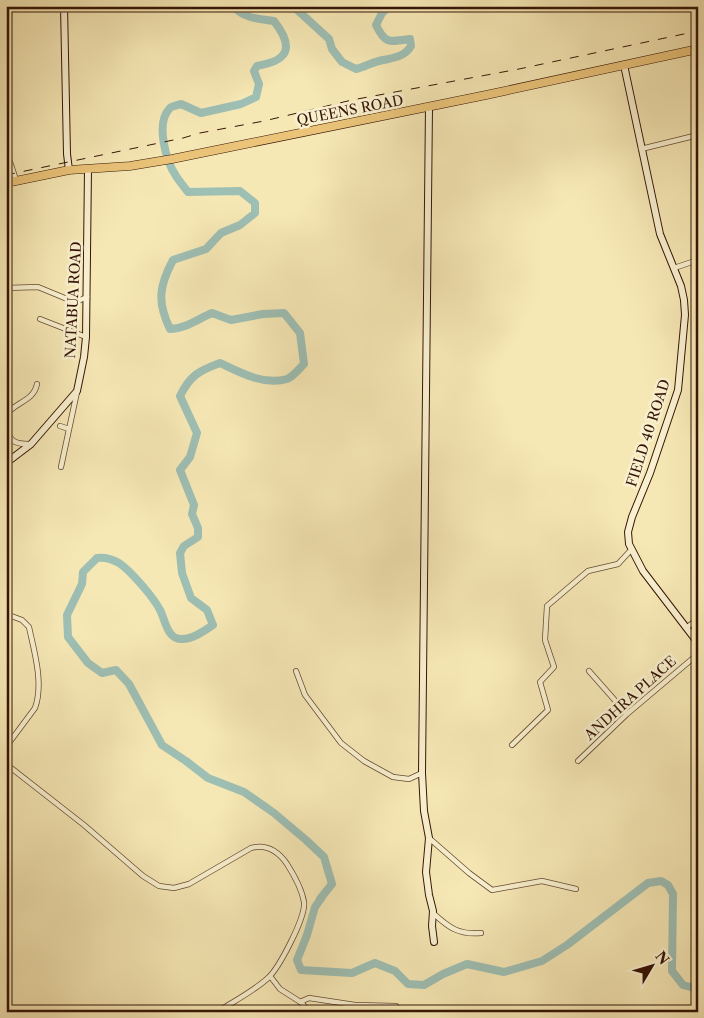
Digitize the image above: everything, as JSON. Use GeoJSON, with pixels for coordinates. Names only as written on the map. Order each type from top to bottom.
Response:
{"type":"FeatureCollection","features":[{"type":"Feature","properties":{"kind":"highway","name":"QUEENS ROAD"},"geometry":{"type":"LineString","coordinates":[[6,182],[69,170],[130,166],[172,159],[429,107],[698,49]]}},
{"type":"Feature","properties":{"kind":"street"},"geometry":{"type":"LineString","coordinates":[[64,6],[67,154],[69,170]]}},
{"type":"Feature","properties":{"kind":"street","name":"FIELD 40 ROAD"},"geometry":{"type":"LineString","coordinates":[[624,65],[660,234],[681,286],[685,315],[678,390],[650,473],[632,516],[628,532],[628,544],[643,571],[698,643]]}},
{"type":"Feature","properties":{"kind":"street"},"geometry":{"type":"LineString","coordinates":[[429,107],[422,773],[424,811],[428,838],[426,872],[432,904],[434,942]]}},
{"type":"Feature","properties":{"kind":"street"},"geometry":{"type":"LineString","coordinates":[[641,149],[698,135]]}},
{"type":"Feature","properties":{"kind":"street"},"geometry":{"type":"LineString","coordinates":[[6,150],[16,180]]}},
{"type":"Feature","properties":{"kind":"street","name":"NATABUA ROAD"},"geometry":{"type":"LineString","coordinates":[[6,463],[31,444],[77,391],[86,337],[88,296],[88,169]]}},
{"type":"Feature","properties":{"kind":"street"},"geometry":{"type":"LineString","coordinates":[[674,268],[698,260]]}},
{"type":"Feature","properties":{"kind":"street"},"geometry":{"type":"LineString","coordinates":[[7,289],[38,287],[72,301],[78,301],[88,296]]}},
{"type":"Feature","properties":{"kind":"street"},"geometry":{"type":"LineString","coordinates":[[40,319],[86,337]]}},
{"type":"Feature","properties":{"kind":"street"},"geometry":{"type":"LineString","coordinates":[[6,415],[10,409],[22,403],[34,393],[37,384]]}},
{"type":"Feature","properties":{"kind":"street"},"geometry":{"type":"LineString","coordinates":[[60,467],[77,391]]}},
{"type":"Feature","properties":{"kind":"street"},"geometry":{"type":"LineString","coordinates":[[6,426],[13,442],[31,444]]}},
{"type":"Feature","properties":{"kind":"street"},"geometry":{"type":"LineString","coordinates":[[60,426],[69,429]]}},
{"type":"Feature","properties":{"kind":"street"},"geometry":{"type":"LineString","coordinates":[[512,745],[548,710],[540,682],[554,667],[545,640],[547,606],[588,571],[618,564],[631,550]]}},
{"type":"Feature","properties":{"kind":"street"},"geometry":{"type":"LineString","coordinates":[[6,614],[22,620],[29,626],[38,686],[38,701],[35,708],[6,747]]}},
{"type":"Feature","properties":{"kind":"street"},"geometry":{"type":"LineString","coordinates":[[686,628],[698,619]]}},
{"type":"Feature","properties":{"kind":"street","name":"ANDHRA PLACE"},"geometry":{"type":"LineString","coordinates":[[578,760],[627,714],[698,654]]}},
{"type":"Feature","properties":{"kind":"street"},"geometry":{"type":"LineString","coordinates":[[589,670],[627,714]]}},
{"type":"Feature","properties":{"kind":"street"},"geometry":{"type":"LineString","coordinates":[[296,671],[305,695],[341,744],[364,761],[393,777],[409,780],[422,773]]}},
{"type":"Feature","properties":{"kind":"street"},"geometry":{"type":"LineString","coordinates":[[6,764],[84,825],[143,876],[159,886],[174,888],[189,884],[251,848],[266,848],[282,857],[294,877],[303,899],[304,908],[286,952],[270,976],[217,1012]]}},
{"type":"Feature","properties":{"kind":"street"},"geometry":{"type":"LineString","coordinates":[[428,838],[492,890],[542,881],[576,889]]}},
{"type":"Feature","properties":{"kind":"street"},"geometry":{"type":"LineString","coordinates":[[433,913],[459,932],[481,933]]}},
{"type":"Feature","properties":{"kind":"street"},"geometry":{"type":"LineString","coordinates":[[270,976],[285,994],[300,1002],[308,1012]]}},
{"type":"Feature","properties":{"kind":"street"},"geometry":{"type":"LineString","coordinates":[[300,1002],[309,998],[354,1005],[396,1006]]}},
{"type":"Feature","properties":{"kind":"waterway"},"geometry":{"type":"LineString","coordinates":[[233,6],[246,15],[257,19],[274,21],[285,39],[286,48],[284,53],[276,61],[257,66],[254,71],[259,84],[256,97],[241,104],[201,113],[181,104],[171,107],[163,123],[164,142],[172,169],[188,192],[240,191],[255,203],[255,213],[240,225],[221,233],[206,249],[173,260],[162,286],[163,310],[170,329],[186,326],[212,313],[231,320],[263,314],[284,313],[300,333],[304,364],[287,379],[269,381],[252,377],[220,363],[206,369],[191,379],[180,396],[197,433],[190,457],[180,470],[194,505],[192,514],[198,528],[198,537],[184,546],[180,553],[182,573],[191,598],[207,610],[213,625],[190,638],[182,639],[173,636],[167,628],[157,605],[136,578],[111,559],[97,558],[83,572],[82,584],[67,615],[68,637],[88,663],[102,673],[116,670],[129,684],[162,745],[208,778],[244,792],[274,813],[324,857],[332,884],[320,899]]}},
{"type":"Feature","properties":{"kind":"waterway"},"geometry":{"type":"LineString","coordinates":[[293,6],[329,39],[332,49],[342,62],[356,69],[401,55],[411,46],[410,39],[388,40],[379,31],[376,25],[382,13],[390,6]]}},
{"type":"Feature","properties":{"kind":"waterway"},"geometry":{"type":"LineString","coordinates":[[322,897],[315,907],[297,960],[301,970],[352,973],[375,963],[395,971],[408,984],[424,985],[443,974],[467,964],[504,972],[542,961],[567,945],[648,883],[661,881],[668,885],[673,894],[672,971],[683,985],[698,989]]}},
{"type":"Feature","properties":{"kind":"railway"},"geometry":{"type":"LineString","coordinates":[[6,175],[264,121],[352,100],[519,69],[698,31]]}}]}
